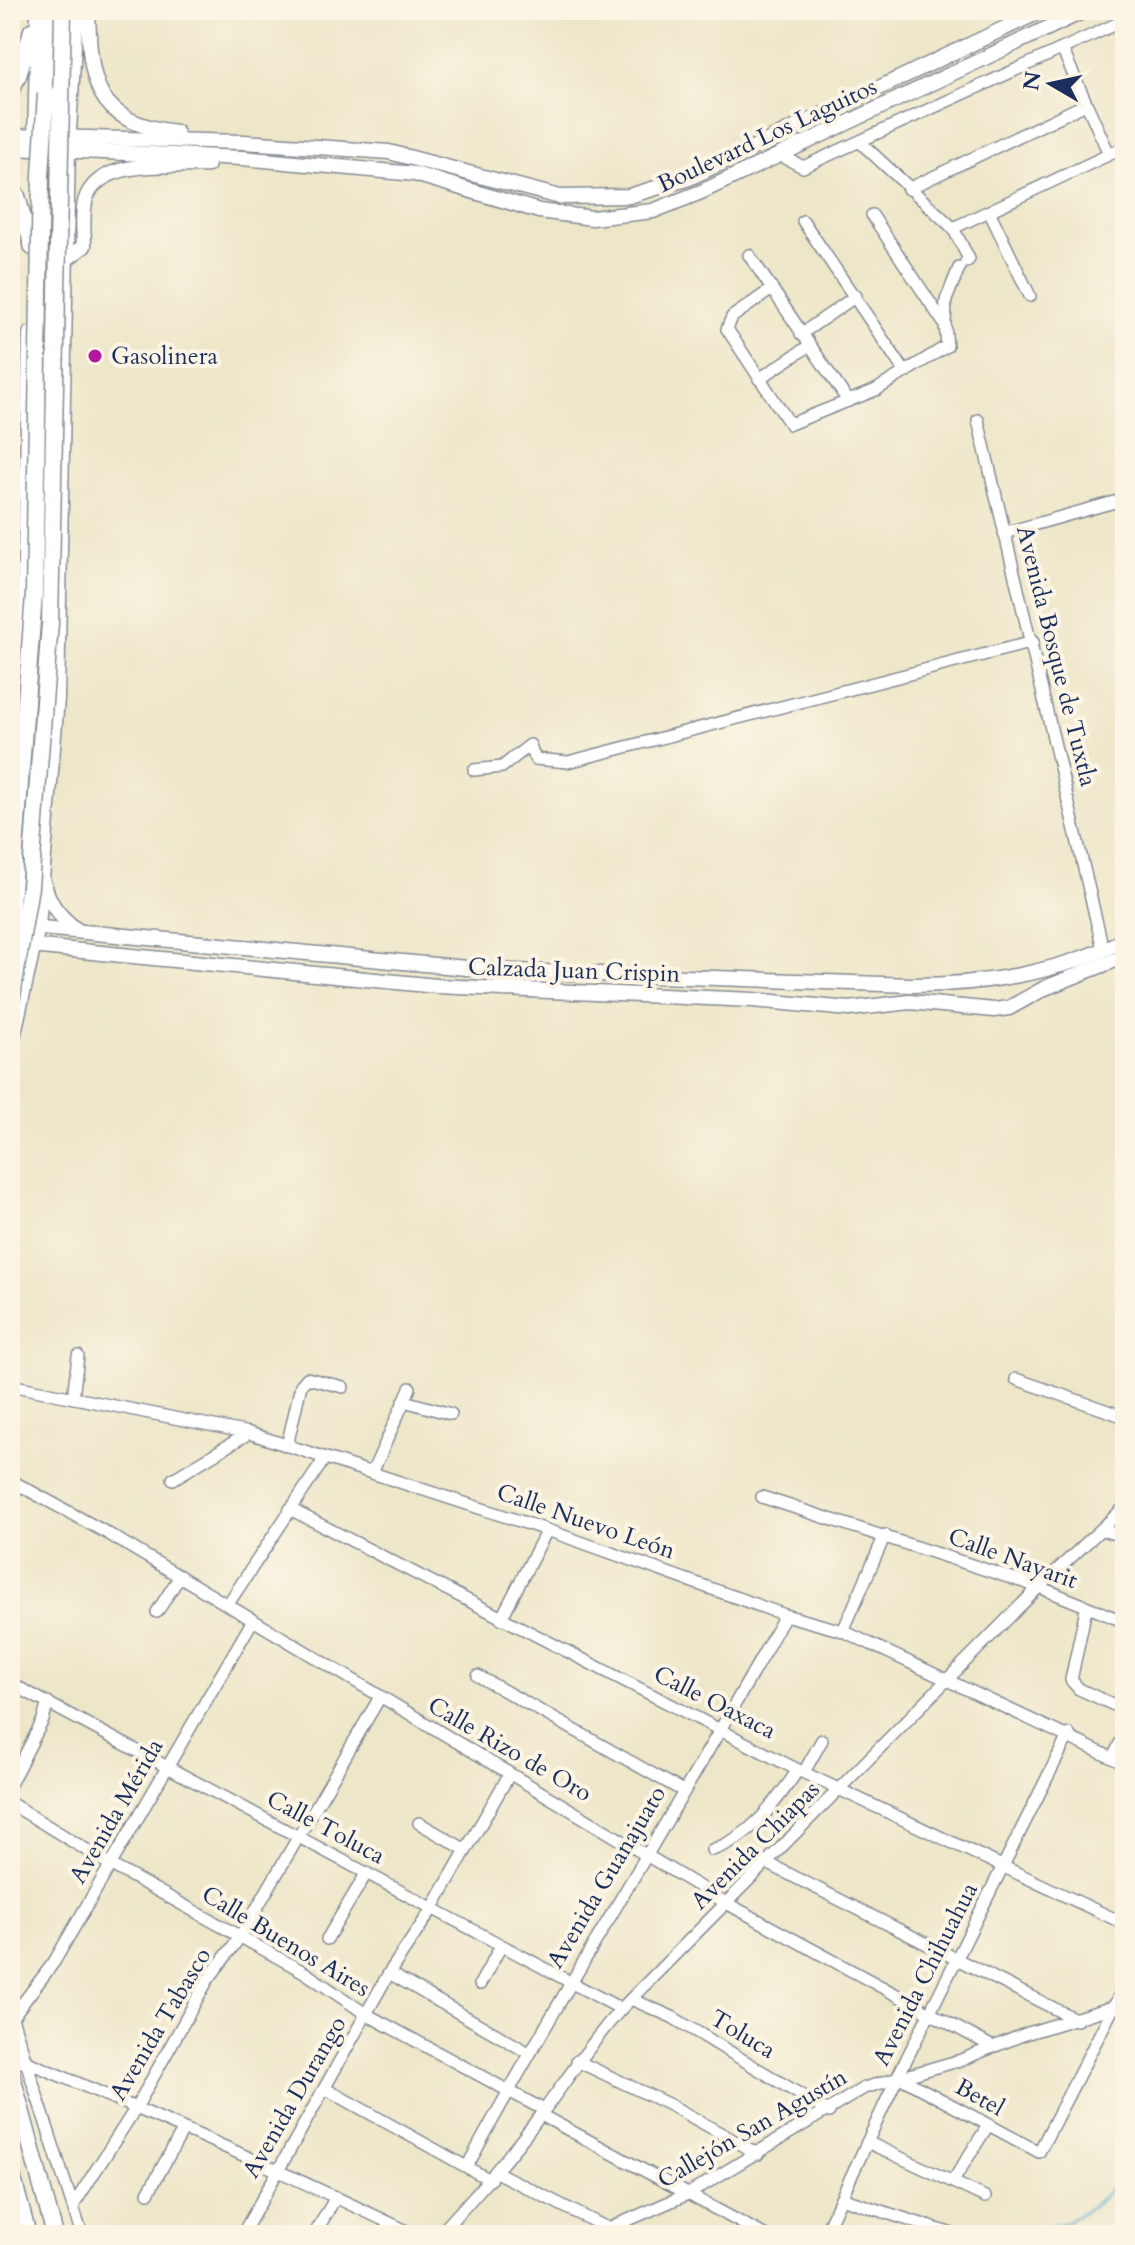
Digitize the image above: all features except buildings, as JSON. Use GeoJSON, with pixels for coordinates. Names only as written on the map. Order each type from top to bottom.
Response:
{"type":"FeatureCollection","features":[{"type":"Feature","properties":{"kind":"highway"},"geometry":{"type":"LineString","coordinates":[[10,917],[34,594],[41,175],[48,10]]}},
{"type":"Feature","properties":{"kind":"highway"},"geometry":{"type":"LineString","coordinates":[[10,1008],[30,887],[50,623],[63,10]]}},
{"type":"Feature","properties":{"kind":"highway"},"geometry":{"type":"LineString","coordinates":[[10,2067],[55,2235]]}},
{"type":"Feature","properties":{"kind":"highway"},"geometry":{"type":"LineString","coordinates":[[10,2134],[28,2129]]}},
{"type":"Feature","properties":{"kind":"highway"},"geometry":{"type":"LineString","coordinates":[[10,2168],[28,2235]]}},
{"type":"Feature","properties":{"kind":"main road"},"geometry":{"type":"LineString","coordinates":[[10,94],[19,76],[37,10]]}},
{"type":"Feature","properties":{"kind":"main road"},"geometry":{"type":"LineString","coordinates":[[10,859],[23,651],[37,10]]}},
{"type":"Feature","properties":{"kind":"main road"},"geometry":{"type":"LineString","coordinates":[[10,1050],[36,946],[59,668],[69,142],[72,35],[76,10]]}},
{"type":"Feature","properties":{"kind":"main road"},"geometry":{"type":"LineString","coordinates":[[88,10],[91,75],[110,106],[123,116],[161,131],[244,142]]}},
{"type":"Feature","properties":{"kind":"main road","name":"Boulevard Los Laguitos"},"geometry":{"type":"LineString","coordinates":[[69,142],[244,142],[389,152],[560,197],[629,196],[689,178],[1043,10]]}},
{"type":"Feature","properties":{"kind":"main road","name":"Boulevard Los Laguitos"},"geometry":{"type":"LineString","coordinates":[[69,142],[415,174],[539,211],[592,218],[653,211],[780,155],[1086,10]]}},
{"type":"Feature","properties":{"kind":"main road"},"geometry":{"type":"LineString","coordinates":[[883,86],[890,103]]}},
{"type":"Feature","properties":{"kind":"main road"},"geometry":{"type":"LineString","coordinates":[[10,136],[35,142],[69,142]]}},
{"type":"Feature","properties":{"kind":"main road"},"geometry":{"type":"LineString","coordinates":[[10,148],[35,142]]}},
{"type":"Feature","properties":{"kind":"main road"},"geometry":{"type":"LineString","coordinates":[[66,259],[84,246],[87,196],[104,177],[123,170],[220,165],[242,158]]}},
{"type":"Feature","properties":{"kind":"main road"},"geometry":{"type":"LineString","coordinates":[[10,183],[18,196],[32,248]]}},
{"type":"Feature","properties":{"kind":"main road"},"geometry":{"type":"LineString","coordinates":[[42,877],[48,899],[60,917],[78,931]]}},
{"type":"Feature","properties":{"kind":"main road","name":"Calzada Juan Crispin"},"geometry":{"type":"LineString","coordinates":[[10,925],[488,970],[911,985],[1007,977],[1103,949],[1125,939]]}},
{"type":"Feature","properties":{"kind":"main road","name":"Calzada Juan Crispin"},"geometry":{"type":"LineString","coordinates":[[10,944],[437,986],[753,1000],[849,1009],[910,1002],[989,1010],[1009,1008],[1045,988],[1125,956]]}},
{"type":"Feature","properties":{"kind":"main road"},"geometry":{"type":"LineString","coordinates":[[28,977],[52,956],[71,949]]}},
{"type":"Feature","properties":{"kind":"main road"},"geometry":{"type":"LineString","coordinates":[[1007,977],[1016,992],[1009,1008]]}},
{"type":"Feature","properties":{"kind":"main road"},"geometry":{"type":"LineString","coordinates":[[988,980],[984,995],[989,1010]]}},
{"type":"Feature","properties":{"kind":"street"},"geometry":{"type":"LineString","coordinates":[[780,155],[803,167],[1122,22],[1125,42]]}},
{"type":"Feature","properties":{"kind":"street"},"geometry":{"type":"LineString","coordinates":[[1063,51],[1109,154]]}},
{"type":"Feature","properties":{"kind":"street"},"geometry":{"type":"LineString","coordinates":[[908,189],[1086,104]]}},
{"type":"Feature","properties":{"kind":"street"},"geometry":{"type":"LineString","coordinates":[[772,289],[732,317],[726,325],[790,424],[848,401],[947,346],[946,300],[965,263],[953,228],[860,142]]}},
{"type":"Feature","properties":{"kind":"street"},"geometry":{"type":"LineString","coordinates":[[953,228],[1125,147]]}},
{"type":"Feature","properties":{"kind":"street"},"geometry":{"type":"LineString","coordinates":[[990,213],[1030,296]]}},
{"type":"Feature","properties":{"kind":"street"},"geometry":{"type":"LineString","coordinates":[[872,215],[945,325]]}},
{"type":"Feature","properties":{"kind":"street"},"geometry":{"type":"LineString","coordinates":[[803,221],[905,372]]}},
{"type":"Feature","properties":{"kind":"street"},"geometry":{"type":"LineString","coordinates":[[749,255],[848,401]]}},
{"type":"Feature","properties":{"kind":"street"},"geometry":{"type":"LineString","coordinates":[[801,334],[856,296]]}},
{"type":"Feature","properties":{"kind":"street"},"geometry":{"type":"LineString","coordinates":[[759,379],[809,346]]}},
{"type":"Feature","properties":{"kind":"street","name":"Avenida Bosque de Tuxtla"},"geometry":{"type":"LineString","coordinates":[[978,420],[1033,642],[1103,949]]}},
{"type":"Feature","properties":{"kind":"street"},"geometry":{"type":"LineString","coordinates":[[1004,533],[1125,499]]}},
{"type":"Feature","properties":{"kind":"street"},"geometry":{"type":"LineString","coordinates":[[474,770],[502,767],[530,745],[535,759],[568,762],[1033,642]]}},
{"type":"Feature","properties":{"kind":"street"},"geometry":{"type":"LineString","coordinates":[[73,1398],[78,1356]]}},
{"type":"Feature","properties":{"kind":"street"},"geometry":{"type":"LineString","coordinates":[[287,1446],[301,1385],[307,1378],[343,1387]]}},
{"type":"Feature","properties":{"kind":"street"},"geometry":{"type":"LineString","coordinates":[[1016,1379],[1125,1417]]}},
{"type":"Feature","properties":{"kind":"street","name":"Calle Nuevo León"},"geometry":{"type":"LineString","coordinates":[[10,1385],[249,1433],[547,1530],[785,1615],[843,1631],[1069,1734],[1125,1764]]}},
{"type":"Feature","properties":{"kind":"street"},"geometry":{"type":"LineString","coordinates":[[372,1473],[410,1388]]}},
{"type":"Feature","properties":{"kind":"street"},"geometry":{"type":"LineString","coordinates":[[404,1401],[451,1414]]}},
{"type":"Feature","properties":{"kind":"street"},"geometry":{"type":"LineString","coordinates":[[173,1479],[249,1433]]}},
{"type":"Feature","properties":{"kind":"street"},"geometry":{"type":"LineString","coordinates":[[228,1604],[325,1458]]}},
{"type":"Feature","properties":{"kind":"street","name":"Calle Rizo de Oro"},"geometry":{"type":"LineString","coordinates":[[10,1480],[228,1604],[728,1904],[993,2047]]}},
{"type":"Feature","properties":{"kind":"street","name":"Calle Nayarit"},"geometry":{"type":"LineString","coordinates":[[762,1497],[1039,1587],[1086,1609],[1125,1622]]}},
{"type":"Feature","properties":{"kind":"street","name":"Avenida Chiapas"},"geometry":{"type":"LineString","coordinates":[[439,2235],[493,2176],[577,2061],[621,2009],[769,1864],[1039,1587],[1125,1507]]}},
{"type":"Feature","properties":{"kind":"street","name":"Calle Oaxaca"},"geometry":{"type":"LineString","coordinates":[[290,1509],[801,1771],[1125,1924]]}},
{"type":"Feature","properties":{"kind":"street"},"geometry":{"type":"LineString","coordinates":[[501,1619],[547,1530]]}},
{"type":"Feature","properties":{"kind":"street"},"geometry":{"type":"LineString","coordinates":[[1102,1530],[1125,1537]]}},
{"type":"Feature","properties":{"kind":"street"},"geometry":{"type":"LineString","coordinates":[[843,1631],[885,1535]]}},
{"type":"Feature","properties":{"kind":"street"},"geometry":{"type":"LineString","coordinates":[[157,1612],[180,1576]]}},
{"type":"Feature","properties":{"kind":"street"},"geometry":{"type":"LineString","coordinates":[[1086,1609],[1071,1680],[1079,1689],[1125,1710]]}},
{"type":"Feature","properties":{"kind":"street","name":"Avenida Guanajuato"},"geometry":{"type":"LineString","coordinates":[[468,2165],[569,1983],[723,1729],[785,1615]]}},
{"type":"Feature","properties":{"kind":"street","name":"Avenida Mérida"},"geometry":{"type":"LineString","coordinates":[[11,2016],[54,1962],[253,1620]]}},
{"type":"Feature","properties":{"kind":"street"},"geometry":{"type":"LineString","coordinates":[[478,1676],[683,1791]]}},
{"type":"Feature","properties":{"kind":"street","name":"Calle Toluca"},"geometry":{"type":"LineString","coordinates":[[10,1683],[621,2009]]}},
{"type":"Feature","properties":{"kind":"street","name":"Avenida Tabasco"},"geometry":{"type":"LineString","coordinates":[[73,2206],[137,2106],[207,1981],[240,1937],[380,1697]]}},
{"type":"Feature","properties":{"kind":"street"},"geometry":{"type":"LineString","coordinates":[[10,1784],[43,1720],[48,1702]]}},
{"type":"Feature","properties":{"kind":"street"},"geometry":{"type":"LineString","coordinates":[[1113,1758],[1125,1733]]}},
{"type":"Feature","properties":{"kind":"street","name":"Avenida Chihuahua"},"geometry":{"type":"LineString","coordinates":[[824,2235],[1069,1734]]}},
{"type":"Feature","properties":{"kind":"street"},"geometry":{"type":"LineString","coordinates":[[712,1850],[728,1844],[762,1819],[822,1740]]}},
{"type":"Feature","properties":{"kind":"street","name":"Avenida Durango"},"geometry":{"type":"LineString","coordinates":[[242,2235],[389,1973],[432,1909],[509,1775]]}},
{"type":"Feature","properties":{"kind":"street","name":"Calle Buenos Aires"},"geometry":{"type":"LineString","coordinates":[[10,1803],[111,1865],[304,1972],[366,2014],[764,2235]]}},
{"type":"Feature","properties":{"kind":"street"},"geometry":{"type":"LineString","coordinates":[[419,1823],[466,1850]]}},
{"type":"Feature","properties":{"kind":"street"},"geometry":{"type":"LineString","coordinates":[[769,1864],[1077,2020]]}},
{"type":"Feature","properties":{"kind":"street"},"geometry":{"type":"LineString","coordinates":[[327,1939],[366,1874]]}},
{"type":"Feature","properties":{"kind":"street"},"geometry":{"type":"LineString","coordinates":[[480,1984],[501,1946]]}},
{"type":"Feature","properties":{"kind":"street"},"geometry":{"type":"LineString","coordinates":[[389,1973],[529,2053]]}},
{"type":"Feature","properties":{"kind":"street"},"geometry":{"type":"LineString","coordinates":[[1116,2006],[1125,1985]]}},
{"type":"Feature","properties":{"kind":"street","name":"Toluca"},"geometry":{"type":"LineString","coordinates":[[631,1999],[672,2017],[829,2112]]}},
{"type":"Feature","properties":{"kind":"street","name":"Callejón San Agustín"},"geometry":{"type":"LineString","coordinates":[[594,2235],[690,2193],[829,2112],[864,2088],[1116,2006]]}},
{"type":"Feature","properties":{"kind":"street","name":"Betel"},"geometry":{"type":"LineString","coordinates":[[899,2078],[1039,2152],[1116,2006]]}},
{"type":"Feature","properties":{"kind":"street"},"geometry":{"type":"LineString","coordinates":[[11,2016],[82,2235]]}},
{"type":"Feature","properties":{"kind":"street"},"geometry":{"type":"LineString","coordinates":[[10,2067],[25,2061],[137,2106],[183,2130],[278,2168],[415,2235]]}},
{"type":"Feature","properties":{"kind":"street"},"geometry":{"type":"LineString","coordinates":[[577,2061],[672,2106],[758,2154]]}},
{"type":"Feature","properties":{"kind":"street"},"geometry":{"type":"LineString","coordinates":[[326,2089],[468,2165],[607,2228]]}},
{"type":"Feature","properties":{"kind":"street"},"geometry":{"type":"LineString","coordinates":[[953,2181],[987,2127]]}},
{"type":"Feature","properties":{"kind":"street"},"geometry":{"type":"LineString","coordinates":[[148,2193],[183,2130]]}},
{"type":"Feature","properties":{"kind":"street"},"geometry":{"type":"LineString","coordinates":[[867,2142],[985,2197]]}},
{"type":"Feature","properties":{"kind":"street"},"geometry":{"type":"LineString","coordinates":[[314,2235],[336,2197]]}},
{"type":"Feature","properties":{"kind":"street"},"geometry":{"type":"LineString","coordinates":[[841,2198],[955,2235]]}},
{"type":"Feature","properties":{"kind":"street"},"geometry":{"type":"LineString","coordinates":[[10,2224],[28,2235]]}},
{"type":"Feature","properties":{"kind":"waterway"},"geometry":{"type":"LineString","coordinates":[[1125,2053],[1121,2090],[1125,2105]]}},
{"type":"Feature","properties":{"kind":"waterway"},"geometry":{"type":"LineString","coordinates":[[1000,2235],[1044,2228],[1073,2218],[1101,2199],[1125,2173]]}},
{"type":"Feature","properties":{"kind":"place","name":"Gasolinera"},"geometry":{"type":"Point","coordinates":[95,356]}}]}
